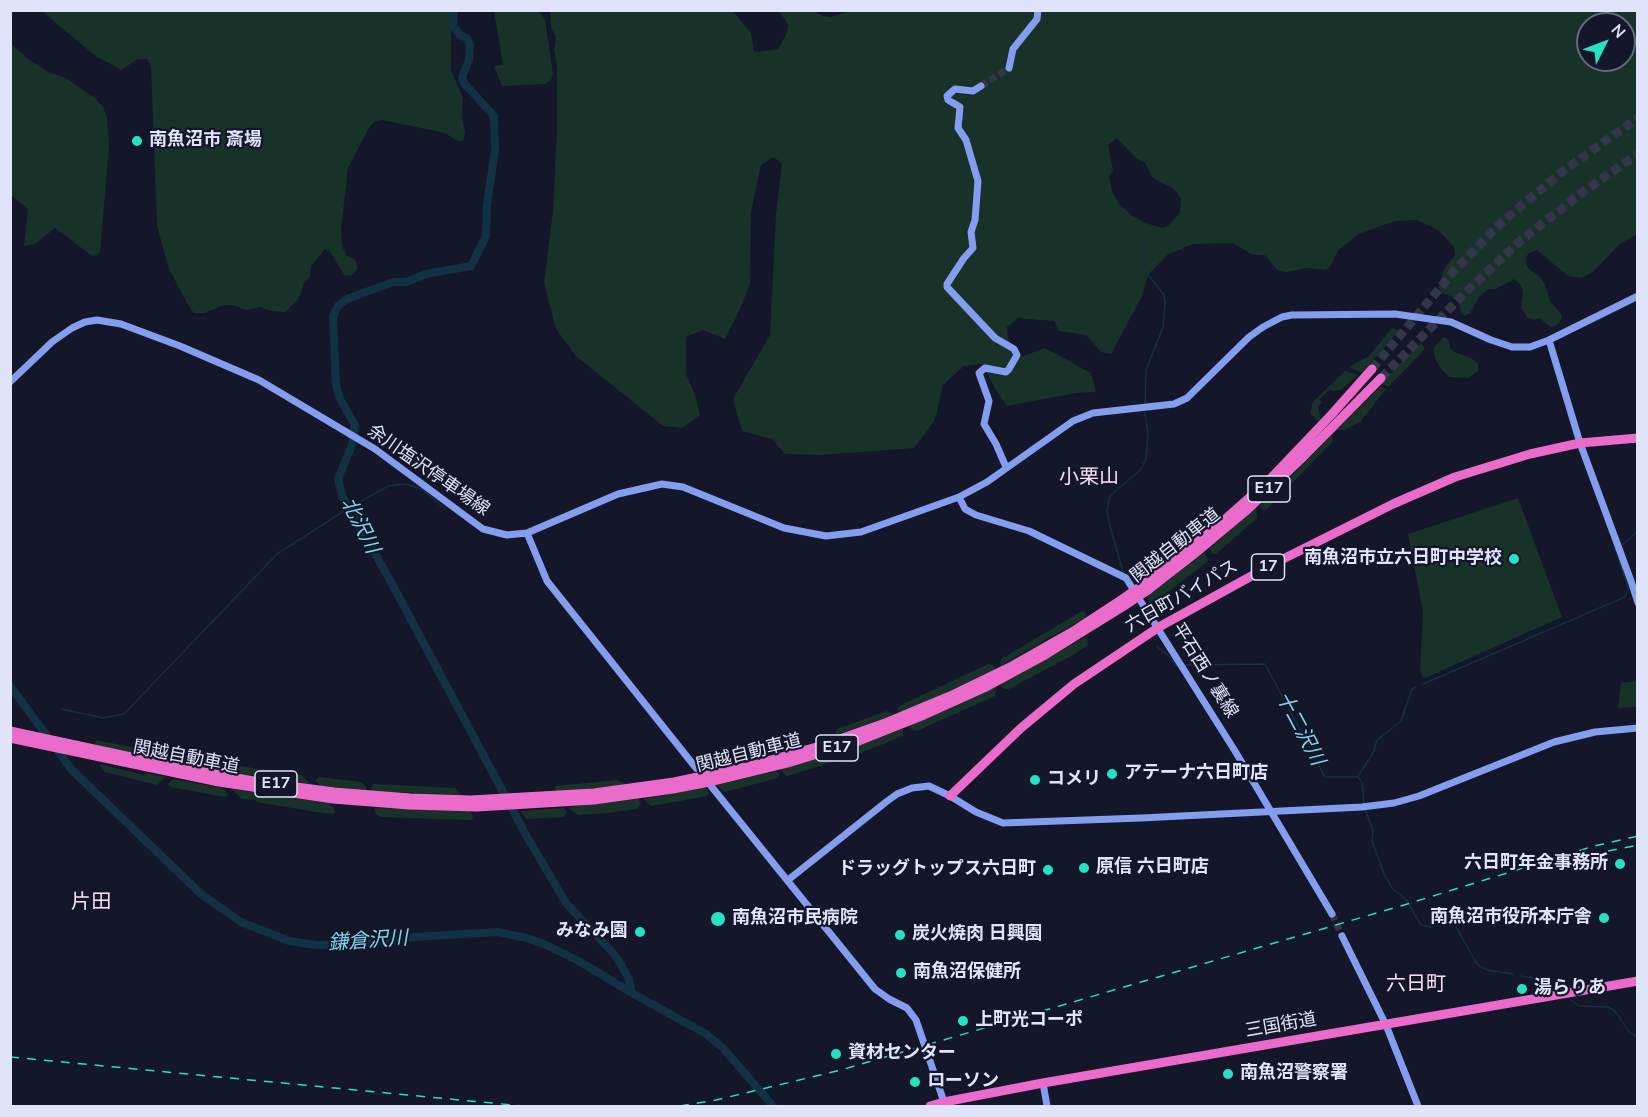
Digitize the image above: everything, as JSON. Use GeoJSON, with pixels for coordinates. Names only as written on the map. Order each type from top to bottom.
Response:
{"type":"FeatureCollection","features":[{"type":"Feature","properties":{"kind":"highway","name":"関越自動車道"},"geometry":{"type":"LineString","coordinates":[[1146,587],[1269,480],[1371,369]]}},
{"type":"Feature","properties":{"kind":"highway","name":"関越自動車道"},"geometry":{"type":"LineString","coordinates":[[10,738],[29,739],[219,782],[295,794],[409,805],[520,802],[674,782],[750,766],[820,746],[888,722],[981,681],[1122,603],[1202,548],[1247,510],[1381,378]]}},
{"type":"Feature","properties":{"kind":"highway","name":"六日町バイパス"},"geometry":{"type":"LineString","coordinates":[[950,796],[1014,734],[1056,698],[1159,627],[1275,563],[1423,490],[1500,463],[1580,443],[1638,438]]}},
{"type":"Feature","properties":{"kind":"highway","name":"関越自動車道"},"geometry":{"type":"LineString","coordinates":[[10,731],[29,739]]}},
{"type":"Feature","properties":{"kind":"highway","name":"三国街道"},"geometry":{"type":"LineString","coordinates":[[930,1107],[944,1102],[1043,1083],[1638,981]]}},
{"type":"Feature","properties":{"kind":"main road"},"geometry":{"type":"LineString","coordinates":[[1010,69],[1013,49],[1037,18],[1038,10]]}},
{"type":"Feature","properties":{"kind":"main road"},"geometry":{"type":"LineString","coordinates":[[981,87],[973,91],[955,89],[947,96],[948,100],[960,107],[958,128],[966,140],[978,182],[975,220],[971,232],[973,248],[964,258],[947,287],[995,338],[1014,349],[1017,355],[1006,372],[985,368],[979,373],[989,400],[984,424],[1006,468],[1073,421],[1093,413],[1174,404],[1187,398],[1249,337],[1282,317],[1301,314],[1395,314],[1451,322],[1512,347],[1530,347],[1550,340],[1638,296]]}},
{"type":"Feature","properties":{"kind":"main road","name":"余川塩沢停車場線"},"geometry":{"type":"LineString","coordinates":[[10,382],[52,342],[72,328],[97,320],[121,324],[244,373],[362,441],[405,470],[483,529],[507,536],[527,532],[618,494],[662,484],[683,487],[784,528],[826,536],[861,532],[959,497],[987,482],[1006,468]]}},
{"type":"Feature","properties":{"kind":"main road"},"geometry":{"type":"LineString","coordinates":[[1550,340],[1580,443],[1638,603]]}},
{"type":"Feature","properties":{"kind":"main road","name":"平石西ノ裏線"},"geometry":{"type":"LineString","coordinates":[[959,497],[965,509],[976,515],[1029,531],[1126,578],[1159,627],[1332,914]]}},
{"type":"Feature","properties":{"kind":"main road"},"geometry":{"type":"LineString","coordinates":[[527,532],[547,581],[696,768]]}},
{"type":"Feature","properties":{"kind":"main road"},"geometry":{"type":"LineString","coordinates":[[788,880],[897,794],[912,788],[929,786],[976,812],[1003,823],[1362,807],[1419,796],[1554,742],[1595,732],[1638,728]]}},
{"type":"Feature","properties":{"kind":"main road"},"geometry":{"type":"LineString","coordinates":[[711,786],[875,989],[907,1008],[916,1020],[944,1102]]}},
{"type":"Feature","properties":{"kind":"main road"},"geometry":{"type":"LineString","coordinates":[[1342,936],[1386,1024],[1418,1107]]}},
{"type":"Feature","properties":{"kind":"main road"},"geometry":{"type":"LineString","coordinates":[[1043,1083],[1047,1107]]}},
{"type":"Feature","properties":{"kind":"green space"},"geometry":{"type":"Polygon","coordinates":[[[778,10],[814,11],[822,16],[831,17],[852,10],[1637,11],[1637,234],[1620,244],[1594,271],[1582,278],[1568,276],[1537,250],[1529,253],[1526,257],[1526,264],[1540,277],[1550,301],[1562,315],[1557,325],[1551,327],[1539,318],[1534,320],[1528,318],[1521,308],[1523,292],[1520,284],[1514,279],[1496,289],[1488,289],[1480,296],[1470,313],[1465,316],[1461,313],[1459,303],[1451,296],[1442,293],[1438,287],[1444,269],[1455,255],[1454,247],[1438,230],[1417,220],[1395,221],[1358,234],[1338,251],[1326,270],[1307,268],[1287,272],[1277,270],[1265,255],[1253,255],[1233,243],[1193,244],[1167,255],[1148,275],[1142,296],[1111,354],[1101,352],[1086,335],[1059,331],[1054,321],[1018,318],[1007,327],[1008,340],[1018,358],[1045,348],[1091,373],[1096,392],[1076,393],[1007,406],[982,364],[964,366],[943,385],[935,420],[914,448],[819,455],[785,454],[772,439],[742,431],[733,399],[770,335],[776,214],[782,164],[774,157],[761,165],[751,212],[750,284],[740,309],[725,339],[703,330],[686,337],[686,374],[700,415],[682,428],[663,426],[576,356],[556,329],[544,283],[553,211],[557,128],[557,65],[554,50],[556,37],[551,27],[549,11],[733,11],[751,33],[754,51],[759,52],[778,49],[787,33],[788,24],[778,10]],[[1117,138],[1108,145],[1113,170],[1109,176],[1112,191],[1119,204],[1131,215],[1145,223],[1163,228],[1168,226],[1180,213],[1181,199],[1174,189],[1153,178],[1145,163],[1137,159],[1117,138]]]}},
{"type":"Feature","properties":{"kind":"green space"},"geometry":{"type":"Polygon","coordinates":[[[42,11],[451,11],[451,70],[463,98],[462,117],[465,133],[463,141],[456,140],[445,133],[382,120],[374,122],[348,168],[341,230],[342,246],[346,255],[355,260],[358,268],[352,275],[345,276],[330,252],[325,249],[311,266],[310,277],[304,283],[299,298],[285,312],[260,307],[246,310],[233,305],[224,305],[205,313],[194,313],[169,269],[157,226],[151,66],[147,59],[138,59],[121,70],[94,55],[42,11]]]}},
{"type":"Feature","properties":{"kind":"green space"},"geometry":{"type":"Polygon","coordinates":[[[494,11],[539,11],[545,20],[553,74],[551,80],[545,84],[502,86],[494,66],[503,65],[494,11]]]}},
{"type":"Feature","properties":{"kind":"green space"},"geometry":{"type":"Polygon","coordinates":[[[11,44],[48,72],[66,78],[95,98],[103,107],[107,117],[109,147],[100,252],[95,256],[55,228],[35,244],[24,246],[28,209],[11,195],[11,44]]]}},
{"type":"Feature","properties":{"kind":"green space"},"geometry":{"type":"Polygon","coordinates":[[[1392,328],[1399,330],[1362,373],[1349,367],[1369,356],[1392,328]]]}},
{"type":"Feature","properties":{"kind":"green space"},"geometry":{"type":"Polygon","coordinates":[[[1443,337],[1448,339],[1453,351],[1471,358],[1478,364],[1478,371],[1468,378],[1450,377],[1444,372],[1436,361],[1433,349],[1443,337]]]}},
{"type":"Feature","properties":{"kind":"green space"},"geometry":{"type":"Polygon","coordinates":[[[1421,343],[1425,349],[1388,387],[1381,383],[1421,343]]]}},
{"type":"Feature","properties":{"kind":"green space"},"geometry":{"type":"Polygon","coordinates":[[[1345,371],[1358,375],[1341,390],[1332,391],[1330,389],[1319,400],[1322,402],[1318,407],[1321,420],[1319,422],[1310,413],[1313,402],[1345,371]]]}},
{"type":"Feature","properties":{"kind":"green space"},"geometry":{"type":"Polygon","coordinates":[[[1381,386],[1386,389],[1361,421],[1345,430],[1337,430],[1381,386]]]}},
{"type":"Feature","properties":{"kind":"green space"},"geometry":{"type":"Polygon","coordinates":[[[1332,435],[1333,441],[1266,510],[1262,509],[1260,505],[1332,435]]]}},
{"type":"Feature","properties":{"kind":"green space","name":"南魚沼市立六日町中学校"},"geometry":{"type":"Polygon","coordinates":[[[1518,498],[1562,617],[1425,678],[1420,670],[1423,612],[1408,534],[1518,498]]]}},
{"type":"Feature","properties":{"kind":"green space"},"geometry":{"type":"Polygon","coordinates":[[[1256,508],[1257,518],[1216,554],[1213,554],[1209,549],[1256,508]]]}},
{"type":"Feature","properties":{"kind":"green space"},"geometry":{"type":"Polygon","coordinates":[[[1191,534],[1198,536],[1138,583],[1135,578],[1139,573],[1191,534]]]}},
{"type":"Feature","properties":{"kind":"green space"},"geometry":{"type":"Polygon","coordinates":[[[1205,552],[1208,561],[1167,593],[1154,602],[1150,602],[1146,597],[1205,552]]]}},
{"type":"Feature","properties":{"kind":"green space"},"geometry":{"type":"Polygon","coordinates":[[[1082,611],[1085,612],[1086,617],[1000,666],[1001,659],[1082,611]]]}},
{"type":"Feature","properties":{"kind":"green space"},"geometry":{"type":"Polygon","coordinates":[[[1087,636],[1088,645],[1073,655],[1009,689],[1001,686],[1001,684],[1087,636]]]}},
{"type":"Feature","properties":{"kind":"green space"},"geometry":{"type":"Polygon","coordinates":[[[988,664],[993,665],[995,669],[900,713],[898,710],[899,706],[988,664]]]}},
{"type":"Feature","properties":{"kind":"green space"},"geometry":{"type":"Polygon","coordinates":[[[1637,681],[1637,707],[1618,708],[1621,683],[1637,681]]]}},
{"type":"Feature","properties":{"kind":"green space"},"geometry":{"type":"Polygon","coordinates":[[[996,687],[995,696],[917,731],[912,730],[909,726],[996,687]]]}},
{"type":"Feature","properties":{"kind":"green space"},"geometry":{"type":"Polygon","coordinates":[[[887,711],[894,715],[835,735],[837,729],[887,711]]]}},
{"type":"Feature","properties":{"kind":"green space"},"geometry":{"type":"Polygon","coordinates":[[[903,729],[903,736],[853,756],[847,750],[903,729]]]}},
{"type":"Feature","properties":{"kind":"green space"},"geometry":{"type":"Polygon","coordinates":[[[96,740],[182,757],[184,760],[180,763],[94,745],[96,740]]]}},
{"type":"Feature","properties":{"kind":"green space"},"geometry":{"type":"Polygon","coordinates":[[[841,751],[842,759],[786,776],[781,770],[841,751]]]}},
{"type":"Feature","properties":{"kind":"green space"},"geometry":{"type":"Polygon","coordinates":[[[761,753],[766,757],[705,772],[704,769],[709,763],[761,753]]]}},
{"type":"Feature","properties":{"kind":"green space"},"geometry":{"type":"Polygon","coordinates":[[[212,762],[301,775],[311,784],[211,769],[207,765],[212,762]]]}},
{"type":"Feature","properties":{"kind":"green space"},"geometry":{"type":"Polygon","coordinates":[[[99,764],[144,775],[146,773],[166,777],[157,785],[105,772],[99,764]]]}},
{"type":"Feature","properties":{"kind":"green space"},"geometry":{"type":"Polygon","coordinates":[[[776,771],[780,774],[778,778],[725,792],[716,785],[776,771]]]}},
{"type":"Feature","properties":{"kind":"green space"},"geometry":{"type":"Polygon","coordinates":[[[320,777],[361,782],[367,790],[321,786],[315,780],[320,777]]]}},
{"type":"Feature","properties":{"kind":"green space"},"geometry":{"type":"Polygon","coordinates":[[[173,779],[223,788],[229,795],[224,797],[171,787],[168,784],[173,779]]]}},
{"type":"Feature","properties":{"kind":"green space"},"geometry":{"type":"Polygon","coordinates":[[[617,780],[627,785],[557,792],[555,789],[556,786],[617,780]]]}},
{"type":"Feature","properties":{"kind":"green space"},"geometry":{"type":"Polygon","coordinates":[[[374,784],[455,788],[462,795],[371,791],[374,784]]]}},
{"type":"Feature","properties":{"kind":"green space"},"geometry":{"type":"Polygon","coordinates":[[[706,787],[709,793],[707,796],[651,806],[643,799],[706,787]]]}},
{"type":"Feature","properties":{"kind":"green space"},"geometry":{"type":"Polygon","coordinates":[[[231,789],[329,803],[336,812],[333,814],[316,812],[242,799],[231,789]]]}},
{"type":"Feature","properties":{"kind":"green space"},"geometry":{"type":"Polygon","coordinates":[[[638,799],[641,804],[637,809],[608,813],[578,815],[568,807],[638,799]]]}},
{"type":"Feature","properties":{"kind":"green space"},"geometry":{"type":"Polygon","coordinates":[[[374,808],[470,811],[473,816],[472,820],[380,817],[374,808]]]}},
{"type":"Feature","properties":{"kind":"green space"},"geometry":{"type":"Polygon","coordinates":[[[564,808],[567,812],[564,817],[526,819],[521,811],[564,808]]]}},
{"type":"Feature","properties":{"kind":"waterway","name":"北沢川"},"geometry":{"type":"LineString","coordinates":[[454,10],[453,26],[460,35],[467,38],[470,45],[469,60],[462,77],[464,83],[494,116],[495,150],[487,205],[486,236],[471,266],[426,274],[406,282],[393,282],[347,299],[338,306],[333,316],[336,385],[340,399],[355,425],[352,445],[338,479],[343,498],[391,582],[526,835],[566,903],[620,963],[629,979],[632,993]]}},
{"type":"Feature","properties":{"kind":"waterway","name":"十二沢川"},"geometry":{"type":"LineString","coordinates":[[1145,238],[1146,252],[1143,263],[1146,272],[1164,295],[1165,303],[1163,327],[1146,370],[1145,405]]}},
{"type":"Feature","properties":{"kind":"waterway","name":"十二沢川"},"geometry":{"type":"LineString","coordinates":[[1123,572],[1107,511],[1110,496],[1141,469],[1146,459],[1148,434],[1145,412]]}},
{"type":"Feature","properties":{"kind":"waterway"},"geometry":{"type":"LineString","coordinates":[[62,709],[103,718],[124,714],[277,554],[388,486],[405,484],[422,489],[445,509]]}},
{"type":"Feature","properties":{"kind":"waterway"},"geometry":{"type":"LineString","coordinates":[[1622,545],[1638,531]]}},
{"type":"Feature","properties":{"kind":"waterway"},"geometry":{"type":"LineString","coordinates":[[1423,684],[1625,597],[1627,584],[1615,548]]}},
{"type":"Feature","properties":{"kind":"waterway","name":"十二沢川"},"geometry":{"type":"LineString","coordinates":[[1140,619],[1142,623]]}},
{"type":"Feature","properties":{"kind":"waterway","name":"十二沢川"},"geometry":{"type":"LineString","coordinates":[[1157,647],[1169,656],[1176,666],[1179,665]]}},
{"type":"Feature","properties":{"kind":"waterway","name":"十二沢川"},"geometry":{"type":"LineString","coordinates":[[1183,665],[1265,664],[1325,777],[1357,777]]}},
{"type":"Feature","properties":{"kind":"waterway","name":"鎌倉沢川"},"geometry":{"type":"LineString","coordinates":[[10,686],[72,770],[201,894],[241,922],[289,941],[317,945],[358,944],[414,937],[497,932],[527,938],[577,960],[706,1034],[723,1048],[773,1106]]}},
{"type":"Feature","properties":{"kind":"waterway"},"geometry":{"type":"LineString","coordinates":[[1358,776],[1373,753],[1377,740],[1401,721],[1412,689],[1416,687]]}},
{"type":"Feature","properties":{"kind":"waterway","name":"十二沢川"},"geometry":{"type":"LineString","coordinates":[[1358,777],[1362,783],[1364,804]]}},
{"type":"Feature","properties":{"kind":"waterway","name":"十二沢川"},"geometry":{"type":"LineString","coordinates":[[1365,809],[1373,830],[1372,841],[1384,874],[1392,888],[1407,901],[1421,925],[1430,927],[1447,922],[1454,923],[1476,963],[1488,970],[1513,974]]}},
{"type":"Feature","properties":{"kind":"waterway","name":"十二沢川"},"geometry":{"type":"LineString","coordinates":[[1521,976],[1547,981],[1559,987]]}},
{"type":"Feature","properties":{"kind":"waterway","name":"十二沢川"},"geometry":{"type":"LineString","coordinates":[[1571,1000],[1579,1006],[1608,1007],[1615,1011],[1630,1033],[1638,1037]]}},
{"type":"Feature","properties":{"kind":"tunnel"},"geometry":{"type":"LineString","coordinates":[[981,86],[1009,68]]}},
{"type":"Feature","properties":{"kind":"tunnel"},"geometry":{"type":"LineString","coordinates":[[1372,369],[1455,270],[1501,223],[1563,171],[1638,118]]}},
{"type":"Feature","properties":{"kind":"tunnel"},"geometry":{"type":"LineString","coordinates":[[1381,378],[1520,241],[1587,189],[1638,154]]}},
{"type":"Feature","properties":{"kind":"tunnel"},"geometry":{"type":"LineString","coordinates":[[1332,914],[1342,936]]}},
{"type":"Feature","properties":{"kind":"railway"},"geometry":{"type":"LineString","coordinates":[[680,1106],[716,1100],[841,1070],[1404,905],[1594,846],[1638,836]]}},
{"type":"Feature","properties":{"kind":"railway"},"geometry":{"type":"LineString","coordinates":[[1608,851],[1638,845]]}},
{"type":"Feature","properties":{"kind":"railway"},"geometry":{"type":"LineString","coordinates":[[10,1057],[523,1106]]}},
{"type":"Feature","properties":{"kind":"place","name":"南魚沼市 斎場"},"geometry":{"type":"Point","coordinates":[137,141]}},
{"type":"Feature","properties":{"kind":"place","name":"南魚沼市立六日町中学校"},"geometry":{"type":"Point","coordinates":[1514,559]}},
{"type":"Feature","properties":{"kind":"place","name":"アテーナ六日町店"},"geometry":{"type":"Point","coordinates":[1112,774]}},
{"type":"Feature","properties":{"kind":"place","name":"コメリ"},"geometry":{"type":"Point","coordinates":[1035,780]}},
{"type":"Feature","properties":{"kind":"place","name":"六日町年金事務所"},"geometry":{"type":"Point","coordinates":[1620,864]}},
{"type":"Feature","properties":{"kind":"place","name":"原信 六日町店"},"geometry":{"type":"Point","coordinates":[1084,868]}},
{"type":"Feature","properties":{"kind":"place","name":"ドラッグトップス六日町"},"geometry":{"type":"Point","coordinates":[1048,870]}},
{"type":"Feature","properties":{"kind":"place","name":"南魚沼市役所本庁舎"},"geometry":{"type":"Point","coordinates":[1604,918]}},
{"type":"Feature","properties":{"kind":"place","name":"南魚沼市民病院"},"geometry":{"type":"Point","coordinates":[718,919]}},
{"type":"Feature","properties":{"kind":"place","name":"みなみ園"},"geometry":{"type":"Point","coordinates":[640,932]}},
{"type":"Feature","properties":{"kind":"place","name":"炭火焼肉 日興園"},"geometry":{"type":"Point","coordinates":[900,935]}},
{"type":"Feature","properties":{"kind":"place","name":"南魚沼保健所"},"geometry":{"type":"Point","coordinates":[901,973]}},
{"type":"Feature","properties":{"kind":"place","name":"湯らりあ"},"geometry":{"type":"Point","coordinates":[1522,989]}},
{"type":"Feature","properties":{"kind":"place","name":"上町光コーポ"},"geometry":{"type":"Point","coordinates":[963,1021]}},
{"type":"Feature","properties":{"kind":"place","name":"資材センター"},"geometry":{"type":"Point","coordinates":[836,1054]}},
{"type":"Feature","properties":{"kind":"place","name":"南魚沼警察署"},"geometry":{"type":"Point","coordinates":[1228,1074]}},
{"type":"Feature","properties":{"kind":"place","name":"ローソン"},"geometry":{"type":"Point","coordinates":[915,1082]}},
{"type":"Feature","properties":{"kind":"district","name":"小栗山"},"geometry":{"type":"Point","coordinates":[1089,478]}},
{"type":"Feature","properties":{"kind":"district","name":"片田"},"geometry":{"type":"Point","coordinates":[91,903]}},
{"type":"Feature","properties":{"kind":"district","name":"六日町"},"geometry":{"type":"Point","coordinates":[1416,985]}}]}
